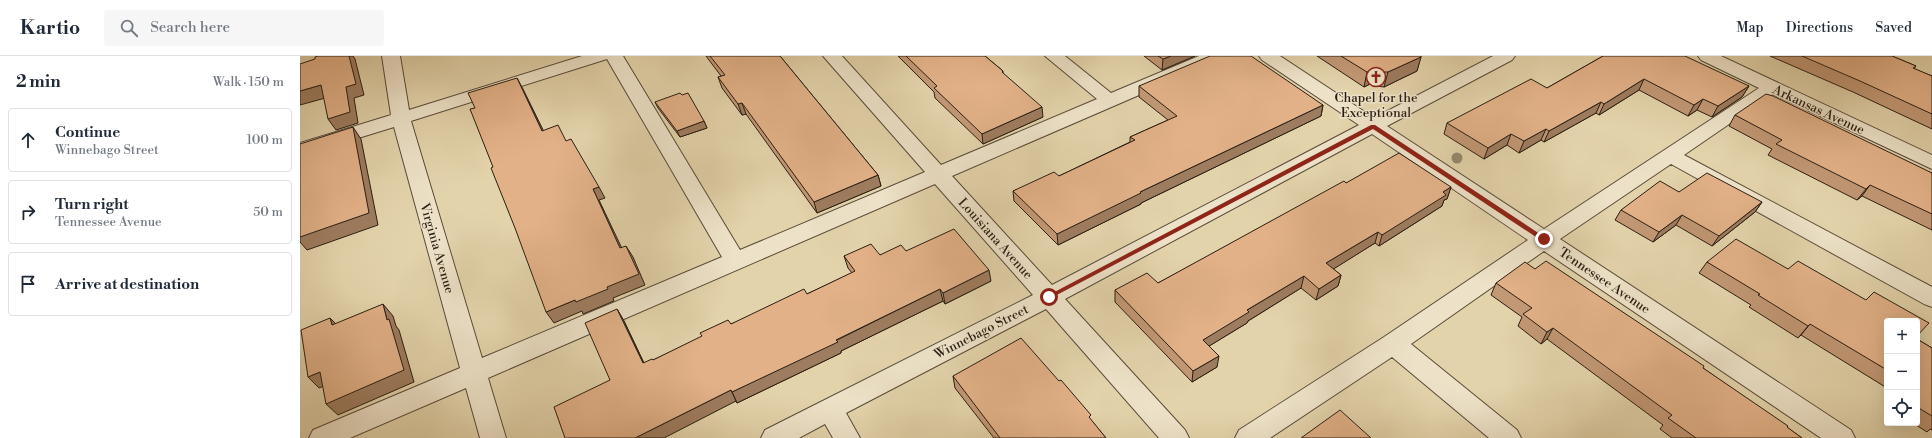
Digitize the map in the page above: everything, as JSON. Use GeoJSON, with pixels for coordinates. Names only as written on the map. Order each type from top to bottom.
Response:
{"type":"FeatureCollection","features":[{"type":"Feature","properties":{"kind":"street","name":"Virginia Avenue"},"geometry":{"type":"LineString","coordinates":[[391,56],[401,119],[493,438]]}},
{"type":"Feature","properties":{"kind":"street"},"geometry":{"type":"LineString","coordinates":[[300,150],[600,56]]}},
{"type":"Feature","properties":{"kind":"street"},"geometry":{"type":"LineString","coordinates":[[614,56],[736,261]]}},
{"type":"Feature","properties":{"kind":"street","name":"Louisiana Avenue"},"geometry":{"type":"LineString","coordinates":[[832,56],[1176,438]]}},
{"type":"Feature","properties":{"kind":"street"},"geometry":{"type":"LineString","coordinates":[[1054,56],[1110,101]]}},
{"type":"Feature","properties":{"kind":"street"},"geometry":{"type":"LineString","coordinates":[[322,438],[1214,56]]}},
{"type":"Feature","properties":{"kind":"street","name":"Tennessee Avenue"},"geometry":{"type":"LineString","coordinates":[[1268,56],[1842,438]]}},
{"type":"Feature","properties":{"kind":"street","name":"Winnebago Street"},"geometry":{"type":"LineString","coordinates":[[774,438],[1049,297],[1506,56]]}},
{"type":"Feature","properties":{"kind":"street","name":"Arkansas Avenue"},"geometry":{"type":"LineString","coordinates":[[1707,56],[1932,162]]}},
{"type":"Feature","properties":{"kind":"street"},"geometry":{"type":"LineString","coordinates":[[1248,438],[1393,344],[1544,239],[1772,87]]}},
{"type":"Feature","properties":{"kind":"street"},"geometry":{"type":"LineString","coordinates":[[1670,155],[1932,298]]}},
{"type":"Feature","properties":{"kind":"street"},"geometry":{"type":"LineString","coordinates":[[1393,344],[1508,438]]}},
{"type":"Feature","properties":{"kind":"street"},"geometry":{"type":"LineString","coordinates":[[830,409],[847,438]]}},
{"type":"Feature","properties":{"kind":"building"},"geometry":{"type":"Polygon","coordinates":[[[349,56],[356,84],[346,87],[350,112],[328,119],[321,85],[300,91],[300,64],[315,59],[315,57],[349,56]]]}},
{"type":"Feature","properties":{"kind":"building"},"geometry":{"type":"Polygon","coordinates":[[[710,56],[780,56],[878,175],[814,202],[742,103],[738,104],[718,77],[725,75],[710,56]]]}},
{"type":"Feature","properties":{"kind":"building"},"geometry":{"type":"Polygon","coordinates":[[[906,56],[985,56],[1042,107],[982,134],[934,88],[937,86],[906,56]]]}},
{"type":"Feature","properties":{"kind":"building"},"geometry":{"type":"Polygon","coordinates":[[[1158,56],[1171,56],[1163,59],[1158,56]]]}},
{"type":"Feature","properties":{"kind":"building"},"geometry":{"type":"Polygon","coordinates":[[[1210,56],[1251,56],[1323,105],[1140,192],[1141,193],[1057,234],[1013,191],[1054,172],[1059,176],[1135,140],[1130,137],[1177,116],[1139,86],[1210,56]]]}},
{"type":"Feature","properties":{"kind":"building"},"geometry":{"type":"Polygon","coordinates":[[[1341,56],[1421,57],[1388,72],[1381,72],[1375,69],[1367,72],[1341,56]]]}},
{"type":"Feature","properties":{"kind":"building"},"geometry":{"type":"Polygon","coordinates":[[[1603,56],[1685,56],[1749,86],[1718,106],[1703,99],[1694,105],[1644,79],[1604,104],[1601,102],[1549,131],[1546,129],[1524,141],[1511,134],[1488,148],[1447,123],[1531,79],[1547,88],[1603,56]]]}},
{"type":"Feature","properties":{"kind":"building"},"geometry":{"type":"Polygon","coordinates":[[[1802,56],[1892,56],[1916,66],[1913,68],[1932,76],[1932,114],[1860,81],[1802,56]]]}},
{"type":"Feature","properties":{"kind":"building"},"geometry":{"type":"Polygon","coordinates":[[[517,78],[542,131],[558,125],[566,141],[571,139],[599,187],[593,189],[620,248],[626,246],[639,274],[607,287],[608,289],[546,312],[491,168],[493,167],[470,109],[475,108],[468,93],[517,78]]]}},
{"type":"Feature","properties":{"kind":"building"},"geometry":{"type":"Polygon","coordinates":[[[680,93],[682,95],[688,93],[704,121],[677,131],[655,102],[680,93]]]}},
{"type":"Feature","properties":{"kind":"building"},"geometry":{"type":"Polygon","coordinates":[[[1766,94],[1773,96],[1932,173],[1932,214],[1870,185],[1866,189],[1776,144],[1782,140],[1735,115],[1766,94]]]}},
{"type":"Feature","properties":{"kind":"building"},"geometry":{"type":"Polygon","coordinates":[[[353,127],[369,213],[300,237],[300,144],[353,127]]]}},
{"type":"Feature","properties":{"kind":"building"},"geometry":{"type":"Polygon","coordinates":[[[1399,153],[1451,187],[1443,192],[1446,195],[1382,235],[1378,232],[1326,263],[1341,275],[1319,289],[1304,276],[1247,310],[1249,312],[1203,340],[1219,356],[1193,371],[1115,290],[1147,273],[1158,283],[1344,181],[1346,183],[1399,153]]]}},
{"type":"Feature","properties":{"kind":"building"},"geometry":{"type":"Polygon","coordinates":[[[1707,173],[1762,202],[1719,236],[1682,215],[1659,232],[1621,210],[1660,181],[1679,192],[1707,173]]]}},
{"type":"Feature","properties":{"kind":"building"},"geometry":{"type":"Polygon","coordinates":[[[954,229],[989,270],[943,293],[940,289],[836,340],[838,342],[732,392],[731,390],[635,438],[565,438],[554,407],[610,380],[585,323],[617,309],[643,363],[652,359],[653,360],[702,336],[700,333],[728,320],[731,324],[804,289],[807,294],[855,271],[844,256],[871,244],[880,255],[901,245],[906,251],[954,229]]]}},
{"type":"Feature","properties":{"kind":"building"},"geometry":{"type":"Polygon","coordinates":[[[1736,239],[1788,269],[1798,261],[1866,300],[1874,292],[1929,323],[1920,333],[1920,318],[1884,318],[1884,368],[1810,324],[1808,326],[1758,295],[1760,294],[1707,262],[1736,239]]]}},
{"type":"Feature","properties":{"kind":"building"},"geometry":{"type":"Polygon","coordinates":[[[1546,261],[1704,366],[1703,368],[1788,426],[1787,427],[1802,438],[1696,438],[1668,418],[1672,415],[1553,328],[1547,332],[1523,314],[1532,308],[1496,283],[1525,262],[1535,269],[1546,261]]]}},
{"type":"Feature","properties":{"kind":"building"},"geometry":{"type":"Polygon","coordinates":[[[383,304],[404,370],[326,404],[320,372],[308,377],[301,330],[330,318],[332,325],[383,304]]]}},
{"type":"Feature","properties":{"kind":"building"},"geometry":{"type":"Polygon","coordinates":[[[1021,338],[1059,381],[1061,380],[1091,415],[1089,417],[1106,438],[1000,438],[953,376],[1021,338]]]}},
{"type":"Feature","properties":{"kind":"building"},"geometry":{"type":"Polygon","coordinates":[[[1920,341],[1932,348],[1932,416],[1920,409],[1920,341]]]}},
{"type":"Feature","properties":{"kind":"building"},"geometry":{"type":"Polygon","coordinates":[[[1340,410],[1371,438],[1301,438],[1340,410]]]}},
{"type":"Feature","properties":{"kind":"place","name":"Chapel for the Exceptional"},"geometry":{"type":"Point","coordinates":[1376,77]}},
{"type":"Feature","properties":{"kind":"route"},"geometry":{"type":"LineString","coordinates":[[1049,297],[1373,126],[1544,239]]}}]}
